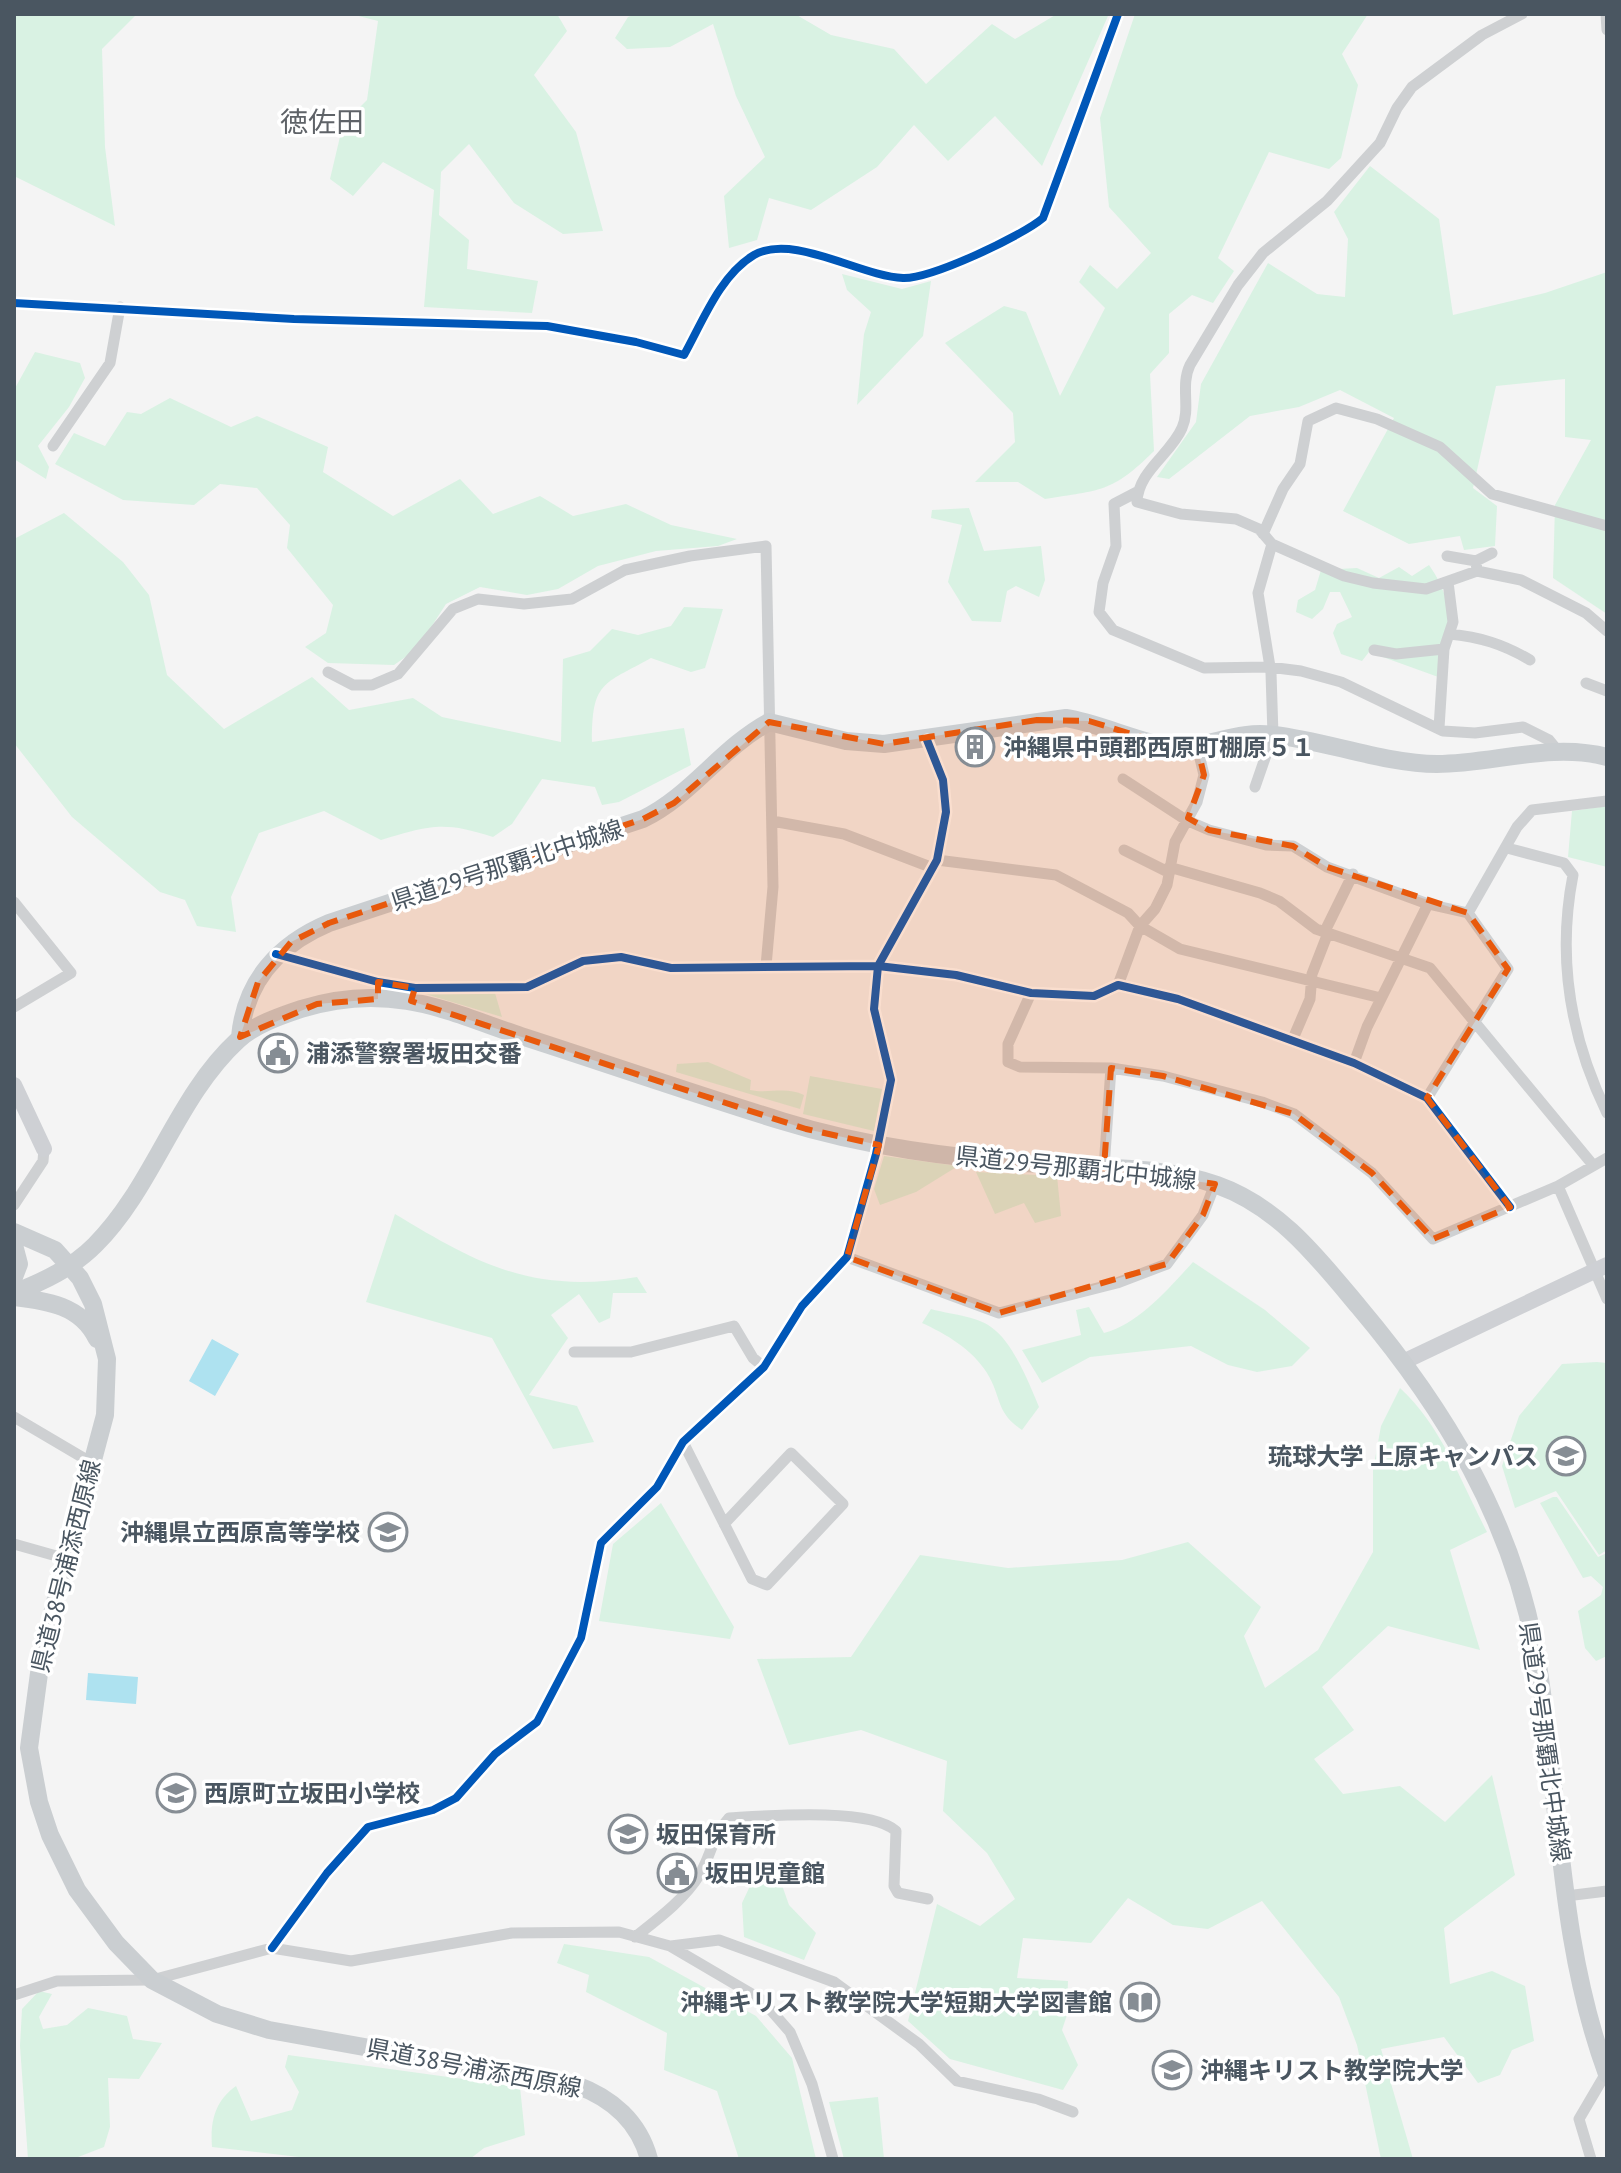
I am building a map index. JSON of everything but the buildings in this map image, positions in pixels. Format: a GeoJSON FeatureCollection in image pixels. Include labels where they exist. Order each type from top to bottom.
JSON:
{"type":"FeatureCollection","features":[{"type":"Feature","properties":{"kind":"main road"},"geometry":{"type":"LineString","coordinates":[[769,722],[857,742],[902,744],[1066,718],[1089,721],[1174,747],[1197,746],[1234,734],[1273,735],[1435,764],[1558,751],[1607,757]]}},
{"type":"Feature","properties":{"kind":"main road","name":"県道29号那覇北中城線"},"geometry":{"type":"LineString","coordinates":[[14,1295],[70,1266],[97,1244],[120,1217],[203,1084],[240,1037],[250,998],[276,954],[329,923],[643,819],[674,803],[736,743],[769,722]]}},
{"type":"Feature","properties":{"kind":"main road","name":"県道29号那覇北中城線"},"geometry":{"type":"LineString","coordinates":[[240,1037],[286,1014],[317,1004],[378,990],[413,994],[806,1129],[879,1145],[1016,1163],[1160,1172],[1215,1184],[1265,1210],[1300,1238],[1403,1362],[1476,1472],[1513,1561],[1536,1652],[1566,1896],[1583,2003],[1607,2074]]}},
{"type":"Feature","properties":{"kind":"main road","name":"県道38号浦添西原線"},"geometry":{"type":"LineString","coordinates":[[14,1232],[45,1244],[70,1266],[93,1304],[107,1359],[105,1415],[42,1651],[22,1748],[63,1867],[116,1943],[152,1980],[242,2023],[542,2078],[594,2091],[627,2117],[644,2142],[649,2159]]}},
{"type":"Feature","properties":{"kind":"main road"},"geometry":{"type":"LineString","coordinates":[[14,1245],[19,1264],[14,1277]]}},
{"type":"Feature","properties":{"kind":"main road"},"geometry":{"type":"LineString","coordinates":[[14,1295],[56,1303],[73,1312],[93,1332],[107,1359]]}},
{"type":"Feature","properties":{"kind":"street"},"geometry":{"type":"LineString","coordinates":[[14,303],[294,319],[547,326],[684,355],[720,291],[742,263],[757,253],[776,250],[805,252],[904,278],[976,254],[1030,229],[1043,218],[1118,14]]}},
{"type":"Feature","properties":{"kind":"street"},"geometry":{"type":"LineString","coordinates":[[1522,14],[1482,35],[1412,87],[1397,108],[1380,143],[1327,201],[1263,253],[1238,285],[1184,377],[1182,429],[1137,492],[1114,504],[1116,546],[1103,583],[1099,612],[1113,630],[1204,668],[1269,667],[1341,682],[1439,728],[1475,733],[1523,727],[1549,740],[1558,751]]}},
{"type":"Feature","properties":{"kind":"street"},"geometry":{"type":"LineString","coordinates":[[1606,14],[1607,30]]}},
{"type":"Feature","properties":{"kind":"street"},"geometry":{"type":"LineString","coordinates":[[53,446],[110,363],[120,307]]}},
{"type":"Feature","properties":{"kind":"street"},"geometry":{"type":"LineString","coordinates":[[1263,534],[1283,489],[1300,464],[1308,421],[1336,408],[1377,419],[1440,447],[1492,494],[1607,526]]}},
{"type":"Feature","properties":{"kind":"street"},"geometry":{"type":"LineString","coordinates":[[1137,492],[1137,502],[1150,508],[1236,519],[1263,534],[1272,544],[1344,576],[1373,583],[1426,589],[1448,582],[1477,566],[1492,553]]}},
{"type":"Feature","properties":{"kind":"street"},"geometry":{"type":"LineString","coordinates":[[1255,787],[1273,735],[1269,667],[1258,593],[1272,544]]}},
{"type":"Feature","properties":{"kind":"street"},"geometry":{"type":"LineString","coordinates":[[328,672],[353,685],[372,685],[398,674],[453,609],[478,599],[524,604],[572,599],[625,570],[690,556],[766,546],[773,887],[766,966]]}},
{"type":"Feature","properties":{"kind":"street"},"geometry":{"type":"LineString","coordinates":[[1447,556],[1545,591],[1586,613],[1607,631]]}},
{"type":"Feature","properties":{"kind":"street"},"geometry":{"type":"LineString","coordinates":[[1439,728],[1444,649],[1453,622],[1448,582]]}},
{"type":"Feature","properties":{"kind":"street"},"geometry":{"type":"LineString","coordinates":[[1449,634],[1480,637],[1507,646],[1530,660]]}},
{"type":"Feature","properties":{"kind":"street"},"geometry":{"type":"LineString","coordinates":[[1374,650],[1396,654],[1444,649]]}},
{"type":"Feature","properties":{"kind":"street"},"geometry":{"type":"LineString","coordinates":[[1586,683],[1607,691]]}},
{"type":"Feature","properties":{"kind":"street"},"geometry":{"type":"LineString","coordinates":[[272,1948],[327,1873],[368,1827],[433,1810],[456,1798],[495,1754],[537,1722],[581,1638],[601,1543],[657,1487],[683,1442],[764,1367],[802,1306],[847,1257],[879,1145],[891,1080],[874,1009],[878,966],[935,864],[946,812],[943,780],[927,740]]}},
{"type":"Feature","properties":{"kind":"street"},"geometry":{"type":"LineString","coordinates":[[1118,985],[1140,926],[1155,909],[1167,885],[1175,842],[1197,802],[1204,775],[1197,746]]}},
{"type":"Feature","properties":{"kind":"street"},"geometry":{"type":"LineString","coordinates":[[1123,779],[1186,820],[1266,845],[1293,846],[1327,867],[1428,904],[1468,913],[1508,969],[1427,1098]]}},
{"type":"Feature","properties":{"kind":"street"},"geometry":{"type":"LineString","coordinates":[[1468,913],[1517,827],[1532,810],[1607,801]]}},
{"type":"Feature","properties":{"kind":"street"},"geometry":{"type":"LineString","coordinates":[[772,821],[844,834],[935,864],[1056,875],[1128,913],[1140,926],[1180,949],[1381,998]]}},
{"type":"Feature","properties":{"kind":"street"},"geometry":{"type":"LineString","coordinates":[[1507,848],[1564,863],[1573,875],[1566,909],[1565,966],[1574,1025],[1607,1113]]}},
{"type":"Feature","properties":{"kind":"street"},"geometry":{"type":"LineString","coordinates":[[1124,850],[1169,870],[1260,893],[1326,932],[1430,968],[1475,1018],[1593,1165]]}},
{"type":"Feature","properties":{"kind":"street"},"geometry":{"type":"LineString","coordinates":[[1292,1041],[1310,999],[1311,980],[1326,932],[1353,874]]}},
{"type":"Feature","properties":{"kind":"street"},"geometry":{"type":"LineString","coordinates":[[14,902],[71,973],[14,1007]]}},
{"type":"Feature","properties":{"kind":"street"},"geometry":{"type":"LineString","coordinates":[[1354,1063],[1381,998],[1428,904]]}},
{"type":"Feature","properties":{"kind":"street"},"geometry":{"type":"LineString","coordinates":[[276,954],[378,990]]}},
{"type":"Feature","properties":{"kind":"street"},"geometry":{"type":"LineString","coordinates":[[413,994],[527,987],[583,961],[621,957],[671,968],[878,966],[956,975],[1031,993],[1094,996],[1118,985],[1178,999],[1354,1063],[1427,1098],[1510,1207]]}},
{"type":"Feature","properties":{"kind":"street"},"geometry":{"type":"LineString","coordinates":[[1031,993],[1008,1044],[1008,1062],[1020,1067],[1111,1068],[1163,1076],[1262,1102],[1294,1114],[1372,1173],[1433,1239],[1558,1186],[1607,1158]]}},
{"type":"Feature","properties":{"kind":"street"},"geometry":{"type":"LineString","coordinates":[[1104,1168],[1111,1068]]}},
{"type":"Feature","properties":{"kind":"street"},"geometry":{"type":"LineString","coordinates":[[14,1085],[44,1149],[43,1161],[14,1205]]}},
{"type":"Feature","properties":{"kind":"street"},"geometry":{"type":"LineString","coordinates":[[847,1257],[999,1313],[1146,1274],[1167,1264],[1203,1215],[1215,1184]]}},
{"type":"Feature","properties":{"kind":"street"},"geometry":{"type":"LineString","coordinates":[[1558,1186],[1601,1268],[1607,1299]]}},
{"type":"Feature","properties":{"kind":"street"},"geometry":{"type":"LineString","coordinates":[[1403,1362],[1601,1268]]}},
{"type":"Feature","properties":{"kind":"street"},"geometry":{"type":"LineString","coordinates":[[574,1352],[631,1352],[734,1326],[753,1358],[764,1367]]}},
{"type":"Feature","properties":{"kind":"street"},"geometry":{"type":"LineString","coordinates":[[14,1417],[92,1463]]}},
{"type":"Feature","properties":{"kind":"street"},"geometry":{"type":"LineString","coordinates":[[683,1442],[724,1524],[752,1579],[767,1585],[843,1504],[791,1453],[724,1524]]}},
{"type":"Feature","properties":{"kind":"street"},"geometry":{"type":"LineString","coordinates":[[14,1544],[67,1559]]}},
{"type":"Feature","properties":{"kind":"street"},"geometry":{"type":"LineString","coordinates":[[635,1937],[684,1894],[700,1874],[717,1830],[729,1818],[856,1818],[888,1824],[896,1831],[894,1886],[898,1893],[928,1899]]}},
{"type":"Feature","properties":{"kind":"street"},"geometry":{"type":"LineString","coordinates":[[1566,1896],[1607,1891]]}},
{"type":"Feature","properties":{"kind":"street"},"geometry":{"type":"LineString","coordinates":[[14,1995],[57,1981],[152,1980],[272,1948],[351,1961],[512,1933],[619,1932],[670,1946],[762,2000],[790,2032],[812,2084],[833,2159]]}},
{"type":"Feature","properties":{"kind":"street"},"geometry":{"type":"LineString","coordinates":[[670,1946],[719,1940],[822,1977],[919,2044],[957,2081],[1038,2099],[1073,2112]]}},
{"type":"Feature","properties":{"kind":"street"},"geometry":{"type":"LineString","coordinates":[[1591,2159],[1579,2119],[1607,2074]]}},
{"type":"Feature","properties":{"kind":"highlighted area"},"geometry":{"type":"Polygon","coordinates":[[[1037,720],[1089,721],[1174,747],[1197,746],[1204,775],[1188,818],[1209,830],[1293,846],[1327,867],[1468,913],[1508,969],[1427,1098],[1510,1207],[1433,1239],[1372,1173],[1294,1114],[1163,1076],[1111,1068],[1104,1168],[1215,1184],[1203,1215],[1167,1264],[999,1313],[847,1257],[879,1145],[806,1129],[411,1001],[415,988],[378,982],[378,999],[317,1004],[240,1037],[258,982],[291,942],[329,923],[643,819],[674,803],[769,722],[884,744],[1037,720]]]}},
{"type":"Feature","properties":{"kind":"green space"},"geometry":{"type":"Polygon","coordinates":[[[14,14],[137,14],[102,49],[105,147],[115,226],[14,176],[14,14]]]}},
{"type":"Feature","properties":{"kind":"green space"},"geometry":{"type":"Polygon","coordinates":[[[351,14],[557,14],[567,31],[534,75],[576,132],[603,231],[563,234],[514,203],[469,144],[441,172],[439,215],[469,240],[467,269],[538,281],[532,313],[424,307],[434,190],[383,162],[353,196],[330,179],[343,124],[367,100],[378,21],[351,14]]]}},
{"type":"Feature","properties":{"kind":"green space"},"geometry":{"type":"Polygon","coordinates":[[[636,14],[795,14],[831,35],[894,49],[926,84],[992,24],[1015,39],[1057,14],[1108,16],[1042,166],[995,116],[948,161],[914,125],[877,167],[811,210],[769,198],[757,240],[729,248],[724,196],[765,157],[736,96],[713,24],[670,47],[627,49],[615,38],[628,17],[636,14]]]}},
{"type":"Feature","properties":{"kind":"green space"},"geometry":{"type":"Polygon","coordinates":[[[1135,14],[1368,14],[1342,54],[1358,85],[1341,158],[1329,169],[1269,152],[1218,258],[1234,271],[1213,303],[1192,295],[1169,314],[1169,353],[1150,374],[1154,451],[1140,465],[1116,482],[1093,491],[1045,499],[1018,482],[975,482],[1015,442],[1013,413],[945,343],[1004,306],[1026,312],[1060,396],[1105,308],[1079,282],[1090,265],[1117,289],[1151,253],[1109,207],[1100,118],[1135,14]]]}},
{"type":"Feature","properties":{"kind":"green space"},"geometry":{"type":"Polygon","coordinates":[[[1370,166],[1439,219],[1453,315],[1545,293],[1607,272],[1607,614],[1553,578],[1555,505],[1591,440],[1565,437],[1565,379],[1496,386],[1473,488],[1497,506],[1495,546],[1464,550],[1460,536],[1409,544],[1343,511],[1394,418],[1340,390],[1299,407],[1250,416],[1169,479],[1157,477],[1196,422],[1201,384],[1268,263],[1317,294],[1345,297],[1348,239],[1334,212],[1370,166]]]}},
{"type":"Feature","properties":{"kind":"green space"},"geometry":{"type":"Polygon","coordinates":[[[842,274],[902,289],[931,281],[923,336],[857,405],[864,334],[871,312],[847,290],[842,274]]]}},
{"type":"Feature","properties":{"kind":"green space"},"geometry":{"type":"Polygon","coordinates":[[[35,352],[80,363],[85,378],[69,407],[38,446],[49,467],[46,479],[14,459],[14,390],[35,352]]]}},
{"type":"Feature","properties":{"kind":"green space"},"geometry":{"type":"Polygon","coordinates":[[[170,398],[231,427],[257,416],[328,447],[323,472],[393,516],[460,479],[493,514],[540,496],[573,516],[626,504],[671,525],[737,539],[718,546],[656,551],[598,566],[558,589],[527,595],[480,587],[446,604],[417,649],[394,665],[328,663],[305,647],[326,633],[333,605],[287,548],[290,525],[257,488],[220,484],[194,505],[123,500],[55,464],[74,433],[105,446],[127,412],[141,414],[170,398]]]}},
{"type":"Feature","properties":{"kind":"green space"},"geometry":{"type":"Polygon","coordinates":[[[969,508],[984,551],[1041,546],[1045,580],[1039,597],[1016,586],[1007,591],[1001,622],[972,621],[948,582],[962,525],[931,518],[932,510],[969,508]]]}},
{"type":"Feature","properties":{"kind":"green space"},"geometry":{"type":"Polygon","coordinates":[[[64,513],[123,562],[149,595],[167,675],[224,729],[312,677],[349,710],[413,698],[442,717],[561,742],[563,659],[590,651],[612,629],[638,635],[671,626],[684,607],[723,609],[705,668],[691,672],[651,658],[611,681],[603,688],[594,707],[592,742],[684,728],[691,765],[619,802],[602,805],[595,787],[542,779],[512,824],[493,837],[462,829],[437,827],[381,840],[324,811],[259,833],[231,897],[236,932],[197,926],[185,900],[160,892],[72,817],[14,743],[14,539],[64,513]]]}},
{"type":"Feature","properties":{"kind":"green space"},"geometry":{"type":"Polygon","coordinates":[[[1429,565],[1444,593],[1447,606],[1448,632],[1441,678],[1369,652],[1362,661],[1341,654],[1333,633],[1337,624],[1352,617],[1340,592],[1330,592],[1323,609],[1312,619],[1296,612],[1298,600],[1315,590],[1321,570],[1357,568],[1379,578],[1399,567],[1412,576],[1429,565]]]}},
{"type":"Feature","properties":{"kind":"green space"},"geometry":{"type":"Polygon","coordinates":[[[1607,806],[1607,867],[1568,857],[1572,811],[1607,806]]]}},
{"type":"Feature","properties":{"kind":"green space"},"geometry":{"type":"Polygon","coordinates":[[[422,993],[495,993],[502,1017],[422,993]]]}},
{"type":"Feature","properties":{"kind":"green space"},"geometry":{"type":"Polygon","coordinates":[[[708,1062],[751,1080],[750,1090],[791,1091],[804,1095],[800,1109],[676,1072],[677,1064],[708,1062]]]}},
{"type":"Feature","properties":{"kind":"green space"},"geometry":{"type":"Polygon","coordinates":[[[810,1076],[882,1089],[874,1131],[803,1114],[810,1076]]]}},
{"type":"Feature","properties":{"kind":"green space"},"geometry":{"type":"Polygon","coordinates":[[[884,1156],[958,1166],[916,1192],[880,1205],[874,1189],[884,1156]]]}},
{"type":"Feature","properties":{"kind":"green space"},"geometry":{"type":"Polygon","coordinates":[[[976,1172],[1057,1176],[1061,1216],[1035,1223],[1024,1203],[995,1214],[976,1172]]]}},
{"type":"Feature","properties":{"kind":"green space"},"geometry":{"type":"Polygon","coordinates":[[[395,1214],[455,1248],[510,1271],[568,1282],[637,1277],[647,1293],[613,1293],[610,1318],[599,1323],[579,1294],[551,1315],[568,1338],[529,1395],[577,1406],[594,1442],[553,1449],[492,1338],[366,1302],[395,1214]]]}},
{"type":"Feature","properties":{"kind":"green space"},"geometry":{"type":"Polygon","coordinates":[[[1193,1262],[1265,1310],[1310,1348],[1292,1366],[1257,1372],[1228,1365],[1191,1346],[1090,1357],[1042,1383],[1022,1350],[1081,1335],[1076,1310],[1089,1307],[1104,1333],[1129,1322],[1153,1304],[1193,1262]]]}},
{"type":"Feature","properties":{"kind":"green space"},"geometry":{"type":"Polygon","coordinates":[[[931,1309],[985,1323],[1006,1342],[1020,1364],[1039,1407],[1022,1430],[1007,1417],[992,1382],[974,1357],[949,1337],[922,1323],[931,1309]]]}},
{"type":"Feature","properties":{"kind":"green space","name":"琉球大学 上原キャンパス"},"geometry":{"type":"Polygon","coordinates":[[[1607,1363],[1607,1550],[1599,1555],[1556,1491],[1515,1508],[1502,1466],[1519,1416],[1562,1364],[1607,1363]]]}},
{"type":"Feature","properties":{"kind":"green space"},"geometry":{"type":"Polygon","coordinates":[[[1400,1388],[1439,1437],[1487,1532],[1450,1550],[1480,1650],[1388,1626],[1322,1687],[1354,1730],[1314,1759],[1343,1794],[1400,1786],[1445,1822],[1492,1775],[1515,1875],[1444,1928],[1450,1984],[1492,1971],[1525,1986],[1534,2041],[1512,2050],[1500,2075],[1478,2083],[1444,2037],[1381,2049],[1413,2159],[1381,2159],[1357,2045],[1339,1997],[1262,1901],[1208,1929],[1173,1925],[1128,1898],[1091,1943],[1023,1938],[1017,1978],[1068,1981],[1067,2015],[1062,2030],[1078,2065],[1063,2090],[950,2059],[908,2021],[937,1904],[980,1926],[1015,1899],[987,1853],[943,1811],[947,1761],[861,1730],[789,1745],[757,1659],[851,1657],[920,1555],[1008,1568],[1122,1560],[1188,1542],[1261,1607],[1244,1636],[1265,1688],[1318,1650],[1373,1552],[1373,1470],[1381,1426],[1400,1388]]]}},
{"type":"Feature","properties":{"kind":"green space"},"geometry":{"type":"Polygon","coordinates":[[[1557,1497],[1598,1557],[1607,1553],[1607,1656],[1596,1661],[1585,1648],[1578,1611],[1601,1595],[1603,1587],[1591,1576],[1583,1578],[1540,1503],[1557,1497]]]}},
{"type":"Feature","properties":{"kind":"green space"},"geometry":{"type":"Polygon","coordinates":[[[661,1503],[734,1627],[730,1639],[599,1621],[613,1544],[661,1503]]]}},
{"type":"Feature","properties":{"kind":"green space"},"geometry":{"type":"Polygon","coordinates":[[[759,1867],[777,1871],[789,1905],[816,1933],[804,1960],[744,1937],[742,1903],[759,1867]]]}},
{"type":"Feature","properties":{"kind":"green space"},"geometry":{"type":"Polygon","coordinates":[[[564,1944],[649,1957],[756,2016],[792,2058],[816,2159],[739,2159],[717,2091],[664,2070],[667,2033],[586,1992],[589,1975],[557,1963],[564,1944]]]}},
{"type":"Feature","properties":{"kind":"green space"},"geometry":{"type":"Polygon","coordinates":[[[39,1991],[52,1994],[39,2017],[43,2029],[67,2025],[88,2008],[127,2016],[133,2039],[162,2043],[139,2079],[108,2078],[110,2127],[104,2147],[73,2159],[28,2159],[20,2046],[22,2009],[39,1991]]]}},
{"type":"Feature","properties":{"kind":"green space"},"geometry":{"type":"Polygon","coordinates":[[[288,2055],[520,2087],[525,2135],[484,2148],[470,2159],[316,2159],[212,2147],[215,2112],[223,2098],[236,2086],[251,2121],[292,2110],[299,2092],[285,2067],[288,2055]]]}},
{"type":"Feature","properties":{"kind":"green space"},"geometry":{"type":"Polygon","coordinates":[[[878,2097],[884,2159],[844,2159],[829,2102],[878,2097]]]}},
{"type":"Feature","properties":{"kind":"water"},"geometry":{"type":"Polygon","coordinates":[[[212,1339],[239,1354],[215,1396],[189,1381],[212,1339]]]}},
{"type":"Feature","properties":{"kind":"water"},"geometry":{"type":"Polygon","coordinates":[[[88,1673],[138,1677],[136,1704],[86,1700],[88,1673]]]}},
{"type":"Feature","properties":{"kind":"cycle path"},"geometry":{"type":"LineString","coordinates":[[14,303],[294,319],[547,326],[636,342],[684,355],[722,287],[754,255],[788,249],[903,278],[934,272],[976,255],[1043,218],[1118,14]]}},
{"type":"Feature","properties":{"kind":"cycle path"},"geometry":{"type":"LineString","coordinates":[[272,1948],[327,1873],[368,1827],[433,1810],[456,1798],[495,1754],[537,1722],[581,1638],[601,1543],[657,1487],[683,1442],[764,1367],[802,1306],[847,1257],[876,1154],[891,1080],[874,1009],[878,966],[937,860],[946,812],[943,780],[927,740]]}},
{"type":"Feature","properties":{"kind":"cycle path"},"geometry":{"type":"LineString","coordinates":[[276,954],[378,982],[415,988],[527,987],[583,961],[621,957],[671,968],[878,966],[956,975],[1031,993],[1094,996],[1118,985],[1178,999],[1354,1063],[1427,1098],[1510,1207]]}},
{"type":"Feature","properties":{"kind":"place","name":"沖縄県中頭郡西原町棚原５１"},"geometry":{"type":"Point","coordinates":[975,747]}},
{"type":"Feature","properties":{"kind":"place","name":"浦添警察署坂田交番"},"geometry":{"type":"Point","coordinates":[278,1053]}},
{"type":"Feature","properties":{"kind":"place","name":"琉球大学 上原キャンパス"},"geometry":{"type":"Point","coordinates":[1566,1456]}},
{"type":"Feature","properties":{"kind":"place","name":"沖縄県立西原高等学校"},"geometry":{"type":"Point","coordinates":[388,1532]}},
{"type":"Feature","properties":{"kind":"place","name":"西原町立坂田小学校"},"geometry":{"type":"Point","coordinates":[176,1793]}},
{"type":"Feature","properties":{"kind":"place","name":"坂田保育所"},"geometry":{"type":"Point","coordinates":[628,1834]}},
{"type":"Feature","properties":{"kind":"place","name":"坂田児童館"},"geometry":{"type":"Point","coordinates":[677,1873]}},
{"type":"Feature","properties":{"kind":"place","name":"沖縄キリスト教学院大学短期大学図書館"},"geometry":{"type":"Point","coordinates":[1140,2002]}},
{"type":"Feature","properties":{"kind":"place","name":"沖縄キリスト教学院大学"},"geometry":{"type":"Point","coordinates":[1172,2070]}},
{"type":"Feature","properties":{"kind":"district","name":"徳佐田"},"geometry":{"type":"Point","coordinates":[322,121]}}]}
